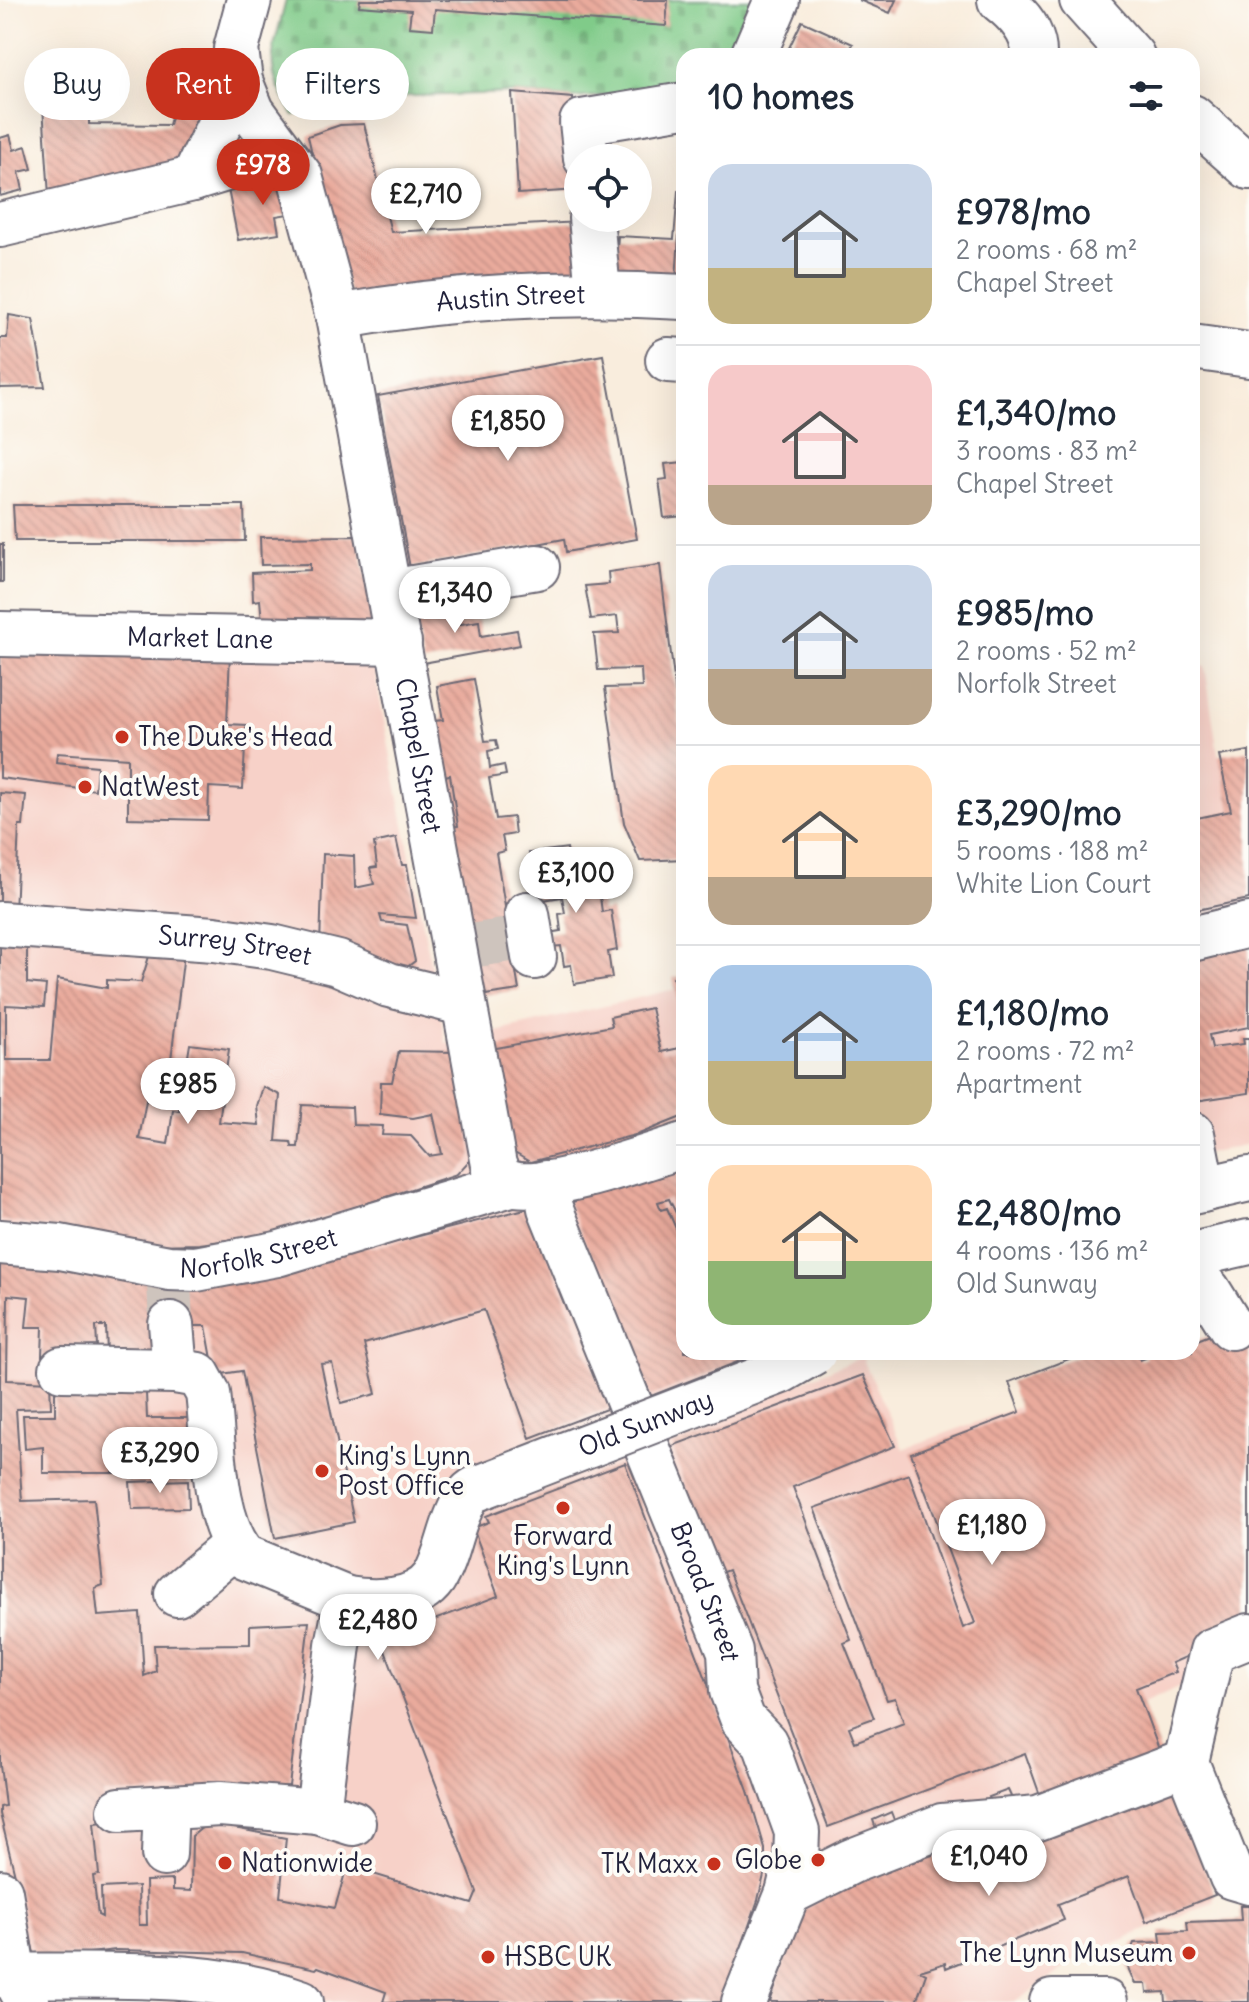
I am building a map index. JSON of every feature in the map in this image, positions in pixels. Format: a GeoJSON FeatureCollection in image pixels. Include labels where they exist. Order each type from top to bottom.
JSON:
{"type":"FeatureCollection","features":[{"type":"Feature","properties":{"kind":"street"},"geometry":{"type":"LineString","coordinates":[[236,48],[249,0]]}},
{"type":"Feature","properties":{"kind":"street"},"geometry":{"type":"LineString","coordinates":[[756,48],[777,0]]}},
{"type":"Feature","properties":{"kind":"street"},"geometry":{"type":"LineString","coordinates":[[1000,0],[1018,15],[1034,42],[1034,48]]}},
{"type":"Feature","properties":{"kind":"street"},"geometry":{"type":"LineString","coordinates":[[1082,0],[1125,48]]}},
{"type":"Feature","properties":{"kind":"street"},"geometry":{"type":"LineString","coordinates":[[584,140],[676,108]]}},
{"type":"Feature","properties":{"kind":"street"},"geometry":{"type":"LineString","coordinates":[[193,179],[222,120]]}},
{"type":"Feature","properties":{"kind":"street","name":"Chapel Street"},"geometry":{"type":"LineString","coordinates":[[260,120],[300,176],[338,317],[399,642],[504,940],[462,1003],[494,1165],[503,1180],[528,1184]]}},
{"type":"Feature","properties":{"kind":"street"},"geometry":{"type":"LineString","coordinates":[[1200,124],[1249,167]]}},
{"type":"Feature","properties":{"kind":"street"},"geometry":{"type":"LineString","coordinates":[[0,225],[193,179],[281,152]]}},
{"type":"Feature","properties":{"kind":"street"},"geometry":{"type":"LineString","coordinates":[[592,232],[598,291]]}},
{"type":"Feature","properties":{"kind":"street","name":"Austin Street"},"geometry":{"type":"LineString","coordinates":[[338,317],[399,306],[598,291],[676,296]]}},
{"type":"Feature","properties":{"kind":"street"},"geometry":{"type":"LineString","coordinates":[[1200,348],[1249,355]]}},
{"type":"Feature","properties":{"kind":"street"},"geometry":{"type":"LineString","coordinates":[[390,592],[537,567]]}},
{"type":"Feature","properties":{"kind":"street","name":"Market Lane"},"geometry":{"type":"LineString","coordinates":[[0,634],[399,642]]}},
{"type":"Feature","properties":{"kind":"street","name":"Surrey Street"},"geometry":{"type":"LineString","coordinates":[[0,924],[214,939],[272,947],[338,963],[389,985],[462,1003]]}},
{"type":"Feature","properties":{"kind":"street"},"geometry":{"type":"LineString","coordinates":[[1200,937],[1249,925]]}},
{"type":"Feature","properties":{"kind":"street","name":"Norfolk Street"},"geometry":{"type":"LineString","coordinates":[[0,1242],[60,1247],[170,1292],[196,1269],[277,1254],[528,1184],[676,1147]]}},
{"type":"Feature","properties":{"kind":"street"},"geometry":{"type":"LineString","coordinates":[[1200,1190],[1249,1179]]}},
{"type":"Feature","properties":{"kind":"street","name":"Broad Street"},"geometry":{"type":"LineString","coordinates":[[528,1184],[550,1208],[730,1651],[732,1691],[743,1720],[765,1743],[797,1832],[796,1859],[788,1893],[744,2002]]}},
{"type":"Feature","properties":{"kind":"street"},"geometry":{"type":"LineString","coordinates":[[1200,1253],[1249,1242]]}},
{"type":"Feature","properties":{"kind":"street"},"geometry":{"type":"LineString","coordinates":[[1200,1282],[1231,1327]]}},
{"type":"Feature","properties":{"kind":"street"},"geometry":{"type":"LineString","coordinates":[[170,1292],[175,1371]]}},
{"type":"Feature","properties":{"kind":"street","name":"Old Sunway"},"geometry":{"type":"LineString","coordinates":[[347,1599],[374,1603],[399,1598],[418,1591],[433,1579],[463,1503],[476,1489],[781,1371],[800,1360]]}},
{"type":"Feature","properties":{"kind":"street"},"geometry":{"type":"LineString","coordinates":[[62,1369],[175,1371],[198,1375],[208,1393],[224,1525],[234,1546],[245,1557],[347,1599],[338,1645],[336,1818],[220,1804],[120,1810]]}},
{"type":"Feature","properties":{"kind":"street"},"geometry":{"type":"LineString","coordinates":[[177,1594],[234,1546]]}},
{"type":"Feature","properties":{"kind":"street"},"geometry":{"type":"LineString","coordinates":[[1249,1636],[1212,1651],[1186,1762],[1232,1877],[1249,1882]]}},
{"type":"Feature","properties":{"kind":"street"},"geometry":{"type":"LineString","coordinates":[[788,1893],[852,1861],[942,1826],[1038,1818],[1186,1762]]}},
{"type":"Feature","properties":{"kind":"street"},"geometry":{"type":"LineString","coordinates":[[164,1854],[166,1807]]}},
{"type":"Feature","properties":{"kind":"street"},"geometry":{"type":"LineString","coordinates":[[797,1832],[852,1861]]}},
{"type":"Feature","properties":{"kind":"street"},"geometry":{"type":"LineString","coordinates":[[0,1892],[14,1984],[193,1977],[268,1990],[301,2002]]}},
{"type":"Feature","properties":{"kind":"street"},"geometry":{"type":"LineString","coordinates":[[1052,2002],[1105,2002]]}},
{"type":"Feature","properties":{"kind":"shaded area"},"geometry":{"type":"Polygon","coordinates":[[[0,637],[372,658],[446,1044],[676,989],[676,1360],[743,1360],[713,1376],[727,1411],[854,1360],[863,1360],[903,1449],[1021,1406],[1105,1360],[1140,1360],[1248,1629],[1206,1676],[1138,1705],[1214,1901],[1079,1958],[1015,2002],[0,2002],[0,637]]]}},
{"type":"Feature","properties":{"kind":"shaded area"},"geometry":{"type":"Polygon","coordinates":[[[1205,666],[1218,755],[1249,750],[1249,1144],[1200,1154],[1200,667],[1205,666]]]}},
{"type":"Feature","properties":{"kind":"green space"},"geometry":{"type":"Polygon","coordinates":[[[286,0],[754,0],[733,48],[676,48],[676,91],[573,98],[512,93],[409,96],[409,48],[276,48],[276,80],[273,59],[286,0]]]}},
{"type":"Feature","properties":{"kind":"building"},"geometry":{"type":"Polygon","coordinates":[[[360,0],[668,0],[666,26],[435,9],[433,29],[409,27],[411,10],[359,6],[360,0]]]}},
{"type":"Feature","properties":{"kind":"building"},"geometry":{"type":"Polygon","coordinates":[[[859,0],[896,0],[890,13],[859,0]]]}},
{"type":"Feature","properties":{"kind":"building"},"geometry":{"type":"Polygon","coordinates":[[[802,21],[853,44],[851,48],[789,48],[802,21]]]}},
{"type":"Feature","properties":{"kind":"building"},"geometry":{"type":"Polygon","coordinates":[[[512,93],[573,98],[576,144],[564,144],[564,191],[518,194],[512,93]]]}},
{"type":"Feature","properties":{"kind":"building"},"geometry":{"type":"Polygon","coordinates":[[[44,120],[169,125],[170,120],[213,120],[202,158],[49,196],[44,120]]]}},
{"type":"Feature","properties":{"kind":"building"},"geometry":{"type":"Polygon","coordinates":[[[364,124],[391,232],[564,223],[564,232],[580,232],[581,281],[352,299],[329,229],[308,136],[340,125],[364,124]]]}},
{"type":"Feature","properties":{"kind":"building"},"geometry":{"type":"Polygon","coordinates":[[[10,135],[14,150],[26,146],[32,169],[19,172],[23,190],[0,196],[0,138],[10,135]]]}},
{"type":"Feature","properties":{"kind":"building"},"geometry":{"type":"Polygon","coordinates":[[[294,177],[301,212],[276,216],[279,233],[238,240],[228,189],[294,177]]]}},
{"type":"Feature","properties":{"kind":"building"},"geometry":{"type":"Polygon","coordinates":[[[676,215],[676,280],[615,278],[618,236],[674,239],[676,215]]]}},
{"type":"Feature","properties":{"kind":"building"},"geometry":{"type":"Polygon","coordinates":[[[9,315],[33,319],[45,387],[0,388],[0,338],[7,338],[9,315]]]}},
{"type":"Feature","properties":{"kind":"building"},"geometry":{"type":"Polygon","coordinates":[[[603,355],[637,539],[566,552],[564,539],[410,568],[378,396],[603,355]]]}},
{"type":"Feature","properties":{"kind":"building"},"geometry":{"type":"Polygon","coordinates":[[[676,463],[676,517],[664,518],[659,480],[667,479],[665,464],[676,463]]]}},
{"type":"Feature","properties":{"kind":"building"},"geometry":{"type":"Polygon","coordinates":[[[13,505],[244,505],[245,541],[15,541],[13,505]]]}},
{"type":"Feature","properties":{"kind":"building"},"geometry":{"type":"Polygon","coordinates":[[[358,536],[376,628],[263,632],[260,600],[253,601],[252,573],[310,570],[310,564],[261,565],[260,537],[358,536]]]}},
{"type":"Feature","properties":{"kind":"building"},"geometry":{"type":"Polygon","coordinates":[[[0,544],[3,544],[3,582],[0,582],[0,544]]]}},
{"type":"Feature","properties":{"kind":"building"},"geometry":{"type":"Polygon","coordinates":[[[660,565],[676,695],[676,859],[640,861],[624,823],[605,688],[642,687],[641,669],[598,670],[594,634],[619,633],[617,616],[591,619],[585,586],[609,584],[608,572],[660,565]]]}},
{"type":"Feature","properties":{"kind":"building"},"geometry":{"type":"Polygon","coordinates":[[[451,602],[455,625],[479,621],[481,636],[517,630],[520,645],[423,663],[413,609],[451,602]]]}},
{"type":"Feature","properties":{"kind":"building","name":"The Duke's Head"},"geometry":{"type":"Polygon","coordinates":[[[0,642],[230,654],[227,724],[246,725],[243,789],[209,787],[208,820],[128,818],[128,758],[57,753],[56,762],[97,766],[95,790],[0,778],[0,642]]]}},
{"type":"Feature","properties":{"kind":"building"},"geometry":{"type":"Polygon","coordinates":[[[474,679],[485,741],[496,740],[498,749],[488,751],[490,768],[504,765],[506,775],[489,778],[496,819],[513,817],[515,834],[502,836],[505,851],[496,853],[519,990],[478,996],[450,827],[458,826],[450,775],[444,776],[434,721],[443,720],[437,686],[474,679]]]}},
{"type":"Feature","properties":{"kind":"building"},"geometry":{"type":"Polygon","coordinates":[[[1249,751],[1249,899],[1200,909],[1200,817],[1231,811],[1219,756],[1249,751]]]}},
{"type":"Feature","properties":{"kind":"building"},"geometry":{"type":"Polygon","coordinates":[[[0,793],[26,795],[23,826],[19,826],[15,912],[0,911],[0,793]]]}},
{"type":"Feature","properties":{"kind":"building"},"geometry":{"type":"Polygon","coordinates":[[[396,838],[402,865],[407,865],[416,918],[380,915],[382,922],[407,925],[415,961],[394,977],[320,946],[323,854],[354,856],[355,888],[374,884],[370,868],[377,867],[374,843],[396,838]]]}},
{"type":"Feature","properties":{"kind":"building"},"geometry":{"type":"Polygon","coordinates":[[[567,848],[570,870],[596,867],[602,912],[611,910],[617,950],[608,952],[612,978],[574,984],[571,965],[564,966],[561,946],[550,947],[548,933],[561,931],[559,914],[565,913],[562,897],[536,901],[529,853],[567,848]]]}},
{"type":"Feature","properties":{"kind":"building"},"geometry":{"type":"Polygon","coordinates":[[[0,935],[27,937],[27,983],[46,985],[44,1007],[6,1005],[6,1060],[50,1060],[57,979],[107,988],[107,980],[141,982],[152,947],[184,953],[168,1084],[149,1084],[139,1139],[168,1144],[173,1110],[179,1111],[190,1044],[229,1049],[219,1122],[259,1125],[257,1106],[263,1087],[280,1095],[276,1141],[291,1142],[292,1147],[298,1147],[302,1105],[352,1107],[353,1125],[383,1126],[382,1135],[411,1136],[429,1156],[442,1154],[433,1114],[413,1118],[380,1114],[381,1082],[392,1082],[399,1051],[457,1052],[472,1154],[469,1161],[457,1174],[356,1207],[268,1234],[200,1244],[152,1245],[0,1220],[0,935]]]}},
{"type":"Feature","properties":{"kind":"building"},"geometry":{"type":"Polygon","coordinates":[[[1249,944],[1249,1027],[1209,1035],[1212,1048],[1244,1044],[1243,1038],[1249,1038],[1249,1093],[1200,1100],[1200,955],[1249,944]]]}},
{"type":"Feature","properties":{"kind":"building"},"geometry":{"type":"Polygon","coordinates":[[[651,1008],[661,1052],[676,1049],[676,1119],[639,1134],[530,1162],[501,1145],[486,1050],[612,1026],[610,1017],[651,1008]]]}},
{"type":"Feature","properties":{"kind":"building"},"geometry":{"type":"Polygon","coordinates":[[[676,1170],[676,1213],[669,1199],[658,1202],[661,1210],[667,1208],[676,1229],[676,1360],[743,1360],[651,1396],[569,1204],[571,1191],[676,1170]]]}},
{"type":"Feature","properties":{"kind":"building"},"geometry":{"type":"Polygon","coordinates":[[[529,1208],[609,1408],[530,1438],[484,1310],[364,1344],[376,1394],[341,1403],[332,1363],[321,1364],[354,1522],[275,1538],[242,1371],[215,1375],[206,1326],[176,1326],[165,1363],[107,1354],[106,1326],[96,1326],[97,1346],[84,1347],[85,1361],[42,1356],[43,1327],[26,1327],[29,1297],[8,1295],[7,1380],[50,1382],[51,1408],[16,1409],[22,1501],[94,1499],[103,1585],[95,1588],[98,1616],[140,1613],[144,1676],[156,1671],[154,1645],[250,1644],[250,1625],[309,1622],[289,1786],[103,1794],[105,1822],[94,1823],[99,1875],[93,1876],[98,1915],[102,1917],[101,1888],[138,1886],[139,1925],[147,1925],[146,1881],[173,1880],[173,1890],[191,1891],[192,1836],[208,1823],[286,1838],[280,1897],[335,1908],[347,1866],[472,1904],[477,1892],[381,1640],[498,1596],[473,1528],[489,1522],[486,1516],[625,1463],[748,1791],[765,1849],[765,1871],[758,1900],[722,2002],[383,2002],[386,1992],[318,1967],[242,1953],[116,1950],[44,1958],[34,1953],[0,1814],[0,1807],[5,1806],[0,1765],[0,1257],[376,1247],[529,1208]]]}},
{"type":"Feature","properties":{"kind":"building"},"geometry":{"type":"Polygon","coordinates":[[[1249,1320],[1249,1629],[1172,1663],[1176,1672],[1136,1688],[1161,1755],[1041,1798],[1025,1753],[828,1827],[728,1570],[718,1574],[672,1446],[863,1375],[895,1446],[793,1487],[851,1640],[844,1643],[874,1718],[849,1727],[855,1742],[904,1723],[895,1698],[887,1700],[814,1508],[909,1474],[963,1628],[975,1623],[911,1453],[1020,1412],[1009,1382],[1066,1360],[1200,1360],[1200,1339],[1249,1320]]]}},
{"type":"Feature","properties":{"kind":"building"},"geometry":{"type":"Polygon","coordinates":[[[55,1380],[101,1386],[102,1392],[146,1393],[147,1418],[192,1418],[194,1445],[125,1450],[125,1473],[43,1473],[43,1447],[25,1449],[23,1415],[55,1415],[55,1380]]]}},
{"type":"Feature","properties":{"kind":"building"},"geometry":{"type":"Polygon","coordinates":[[[188,1480],[189,1508],[132,1509],[130,1482],[188,1480]]]}},
{"type":"Feature","properties":{"kind":"building"},"geometry":{"type":"Polygon","coordinates":[[[1172,1782],[1215,1895],[1146,1922],[1129,1876],[1058,1904],[1064,1920],[946,1968],[945,1963],[920,1971],[926,1974],[916,2002],[770,2002],[802,1911],[839,1889],[968,1842],[1172,1782]]]}},
{"type":"Feature","properties":{"kind":"building"},"geometry":{"type":"Polygon","coordinates":[[[1008,1790],[1014,1803],[995,1811],[989,1797],[1008,1790]]]}},
{"type":"Feature","properties":{"kind":"building"},"geometry":{"type":"Polygon","coordinates":[[[891,1812],[896,1825],[877,1832],[873,1820],[891,1812]]]}},
{"type":"Feature","properties":{"kind":"building","name":"The Lynn Museum"},"geometry":{"type":"Polygon","coordinates":[[[1240,1906],[1249,1906],[1249,2002],[1166,2002],[1165,1992],[1147,1993],[1146,1984],[1135,1984],[1126,1963],[1134,1943],[1161,1942],[1160,1932],[1188,1931],[1187,1922],[1241,1920],[1240,1906]]]}},
{"type":"Feature","properties":{"kind":"tunnel"},"geometry":{"type":"LineString","coordinates":[[470,946],[510,940]]}},
{"type":"Feature","properties":{"kind":"tunnel"},"geometry":{"type":"LineString","coordinates":[[169,1283],[171,1324]]}},
{"type":"Feature","properties":{"kind":"place","name":"The Duke's Head"},"geometry":{"type":"Point","coordinates":[122,737]}},
{"type":"Feature","properties":{"kind":"place","name":"NatWest"},"geometry":{"type":"Point","coordinates":[85,787]}},
{"type":"Feature","properties":{"kind":"place","name":"King's Lynn Post Office"},"geometry":{"type":"Point","coordinates":[322,1471]}},
{"type":"Feature","properties":{"kind":"place","name":"Forward King's Lynn"},"geometry":{"type":"Point","coordinates":[563,1508]}},
{"type":"Feature","properties":{"kind":"place","name":"Globe"},"geometry":{"type":"Point","coordinates":[818,1860]}},
{"type":"Feature","properties":{"kind":"place","name":"Nationwide"},"geometry":{"type":"Point","coordinates":[225,1863]}},
{"type":"Feature","properties":{"kind":"place","name":"TK Maxx"},"geometry":{"type":"Point","coordinates":[714,1864]}},
{"type":"Feature","properties":{"kind":"place","name":"The Lynn Museum"},"geometry":{"type":"Point","coordinates":[1189,1953]}},
{"type":"Feature","properties":{"kind":"place","name":"HSBC UK"},"geometry":{"type":"Point","coordinates":[488,1957]}}]}
